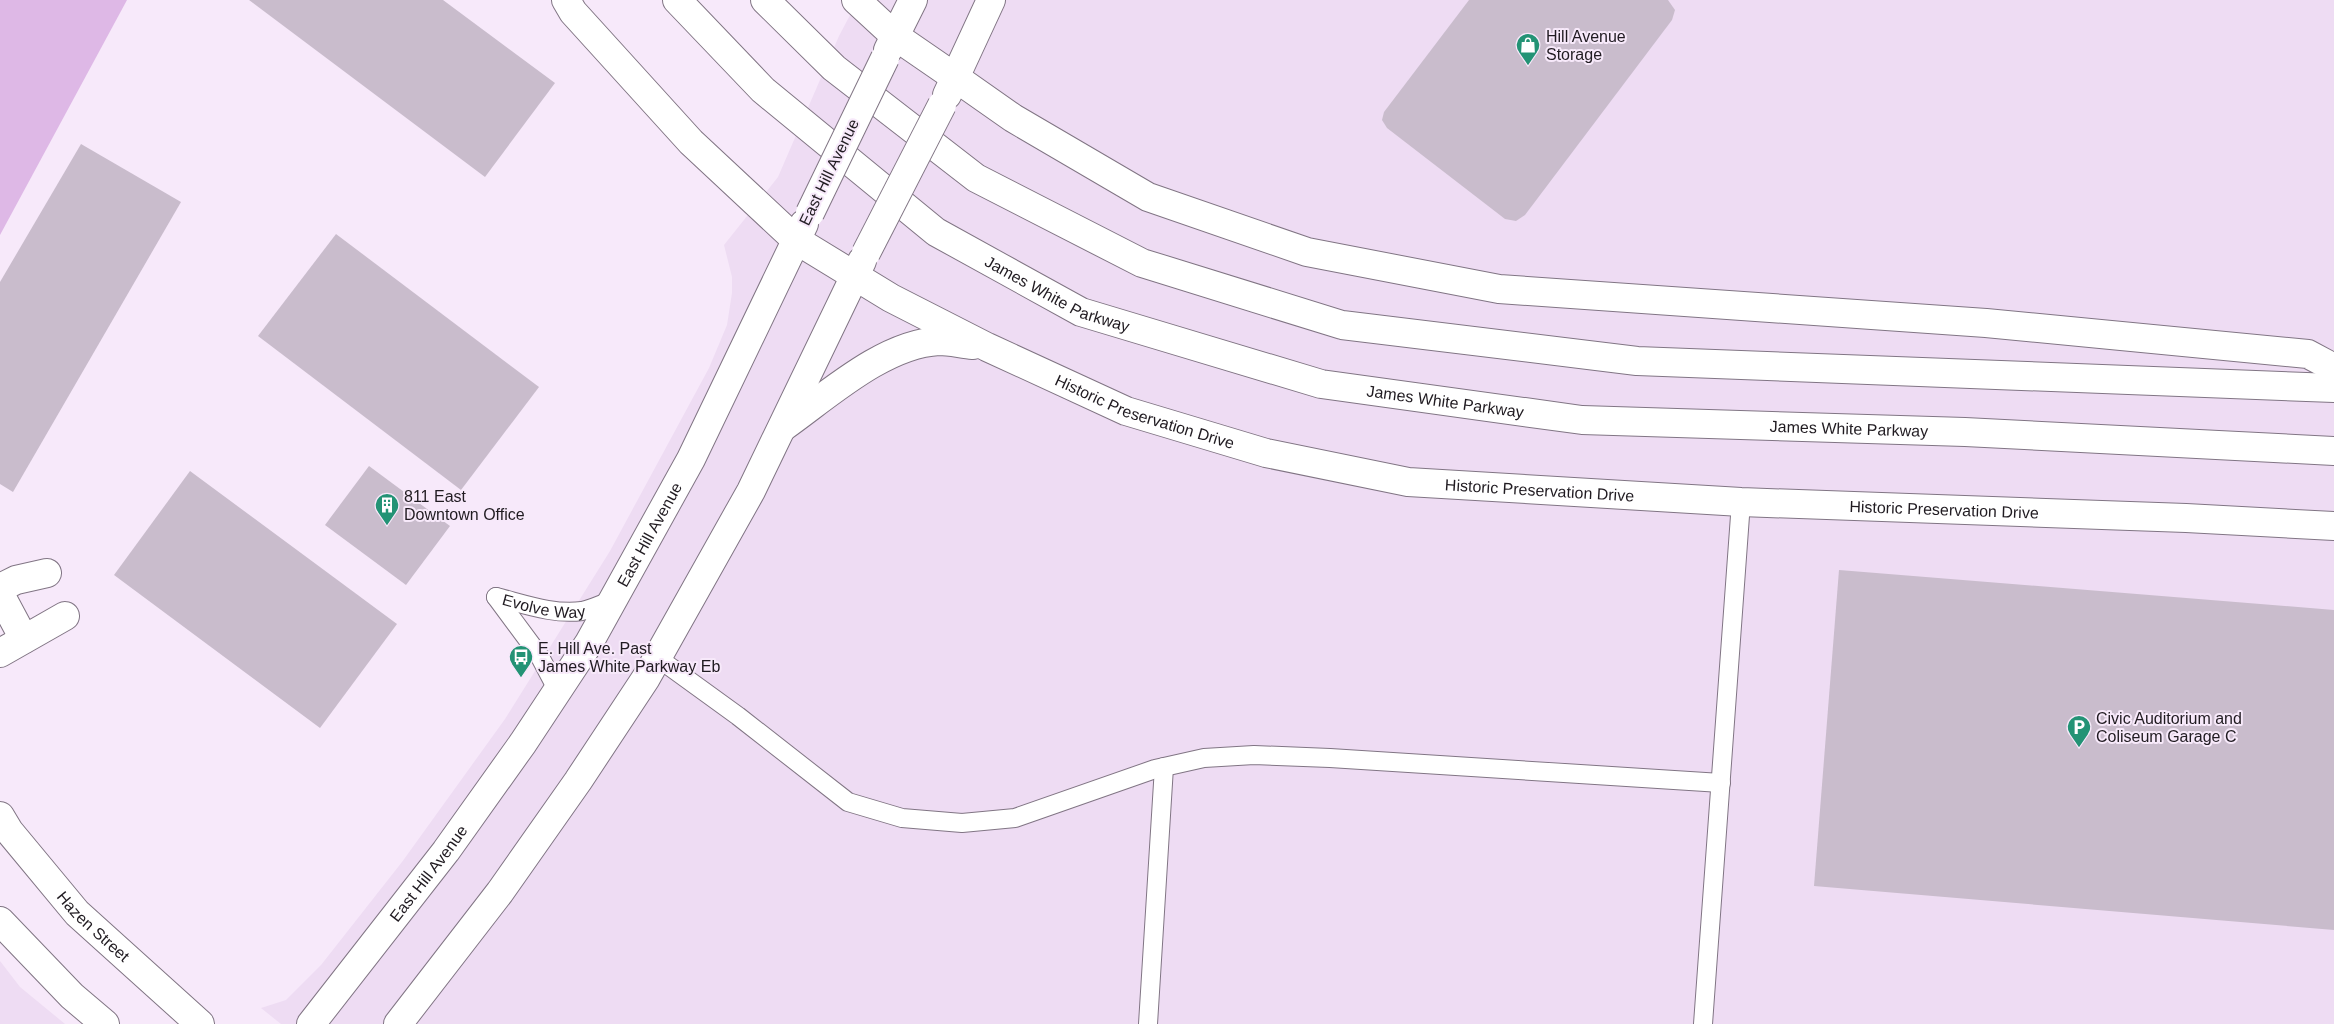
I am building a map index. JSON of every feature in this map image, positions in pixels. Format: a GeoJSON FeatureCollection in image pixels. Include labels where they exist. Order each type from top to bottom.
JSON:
{"type":"FeatureCollection","features":[{"type":"Feature","properties":{"kind":"main road","name":"Historic Preservation Drive"},"geometry":{"type":"LineString","coordinates":[[566,0],[573,12],[691,142],[796,240],[860,265],[891,298],[987,347],[1126,411],[1275,455],[1408,482],[1741,502],[2186,518],[2334,526]]}},
{"type":"Feature","properties":{"kind":"main road","name":"James White Parkway"},"geometry":{"type":"LineString","coordinates":[[677,0],[763,90],[936,232],[1081,312],[1321,384],[1582,420],[1965,432],[2334,452]]}},
{"type":"Feature","properties":{"kind":"main road"},"geometry":{"type":"LineString","coordinates":[[765,0],[834,68],[976,178],[1142,263],[1342,325],[1637,361],[2334,388]]}},
{"type":"Feature","properties":{"kind":"main road"},"geometry":{"type":"LineString","coordinates":[[856,0],[890,47],[956,78],[1013,118],[1148,197],[1308,252],[1500,289],[1986,323],[2308,354],[2334,368]]}},
{"type":"Feature","properties":{"kind":"main road","name":"East Hill Avenue"},"geometry":{"type":"LineString","coordinates":[[311,1024],[446,851],[558,690],[588,643],[691,460],[913,0]]}},
{"type":"Feature","properties":{"kind":"main road"},"geometry":{"type":"LineString","coordinates":[[398,1024],[500,892],[578,781],[658,658],[751,491],[860,265],[956,78],[991,0]]}},
{"type":"Feature","properties":{"kind":"main road"},"geometry":{"type":"LineString","coordinates":[[779,430],[889,354],[914,345],[939,341],[987,347]]}},
{"type":"Feature","properties":{"kind":"main road"},"geometry":{"type":"LineString","coordinates":[[0,588],[16,580],[47,573]]}},
{"type":"Feature","properties":{"kind":"main road"},"geometry":{"type":"LineString","coordinates":[[0,594],[24,639]]}},
{"type":"Feature","properties":{"kind":"main road"},"geometry":{"type":"LineString","coordinates":[[0,653],[65,616]]}},
{"type":"Feature","properties":{"kind":"main road","name":"Hazen Street"},"geometry":{"type":"LineString","coordinates":[[0,816],[9,831],[77,913],[200,1024]]}},
{"type":"Feature","properties":{"kind":"main road"},"geometry":{"type":"LineString","coordinates":[[0,921],[72,996],[106,1024]]}},
{"type":"Feature","properties":{"kind":"lane"},"geometry":{"type":"LineString","coordinates":[[1703,1024],[1741,502]]}},
{"type":"Feature","properties":{"kind":"lane","name":"Evolve Way"},"geometry":{"type":"LineString","coordinates":[[558,690],[539,655],[496,597],[549,610],[572,611],[583,611],[612,600]]}},
{"type":"Feature","properties":{"kind":"lane"},"geometry":{"type":"LineString","coordinates":[[658,658],[738,716],[848,802],[902,818],[962,823],[1015,818],[1164,767],[1204,758],[1254,755],[1330,758],[1721,784]]}},
{"type":"Feature","properties":{"kind":"lane"},"geometry":{"type":"LineString","coordinates":[[1148,1024],[1164,767]]}},
{"type":"Feature","properties":{"kind":"shaded area"},"geometry":{"type":"Polygon","coordinates":[[[0,0],[127,0],[0,235],[0,0]]]}},
{"type":"Feature","properties":{"kind":"shaded area"},"geometry":{"type":"Polygon","coordinates":[[[858,0],[2334,0],[2334,1024],[281,1024],[261,1008],[286,1000],[321,965],[402,862],[505,719],[610,551],[709,368],[727,325],[732,293],[732,277],[724,245],[778,177],[839,36],[858,0]]]}},
{"type":"Feature","properties":{"kind":"shaded area"},"geometry":{"type":"Polygon","coordinates":[[[0,961],[20,987],[65,1024],[0,1024],[0,961]]]}},
{"type":"Feature","properties":{"kind":"building"},"geometry":{"type":"Polygon","coordinates":[[[249,0],[443,0],[555,83],[485,177],[249,0]]]}},
{"type":"Feature","properties":{"kind":"building","name":"Hill Avenue Storage"},"geometry":{"type":"Polygon","coordinates":[[[1469,0],[1668,0],[1675,10],[1672,20],[1525,215],[1516,221],[1505,219],[1387,128],[1382,120],[1384,112],[1469,0]]]}},
{"type":"Feature","properties":{"kind":"building"},"geometry":{"type":"Polygon","coordinates":[[[81,144],[181,202],[13,492],[0,484],[0,282],[81,144]]]}},
{"type":"Feature","properties":{"kind":"building"},"geometry":{"type":"Polygon","coordinates":[[[336,234],[539,387],[461,490],[258,336],[336,234]]]}},
{"type":"Feature","properties":{"kind":"building","name":"811 East Downtown Office"},"geometry":{"type":"Polygon","coordinates":[[[369,466],[450,526],[406,585],[325,525],[369,466]]]}},
{"type":"Feature","properties":{"kind":"building"},"geometry":{"type":"Polygon","coordinates":[[[190,471],[397,624],[320,728],[114,575],[190,471]]]}},
{"type":"Feature","properties":{"kind":"building","name":"Civic Auditorium and Coliseum Garage C"},"geometry":{"type":"Polygon","coordinates":[[[1839,570],[2334,610],[2334,930],[1814,886],[1839,570]]]}},
{"type":"Feature","properties":{"kind":"place","name":"Hill Avenue Storage"},"geometry":{"type":"Point","coordinates":[1528,66]}},
{"type":"Feature","properties":{"kind":"place","name":"811 East Downtown Office"},"geometry":{"type":"Point","coordinates":[387,526]}},
{"type":"Feature","properties":{"kind":"place","name":"E. Hill Ave. Past James White Parkway Eb"},"geometry":{"type":"Point","coordinates":[521,678]}},
{"type":"Feature","properties":{"kind":"place","name":"Civic Auditorium and Coliseum Garage C"},"geometry":{"type":"Point","coordinates":[2079,748]}}]}
